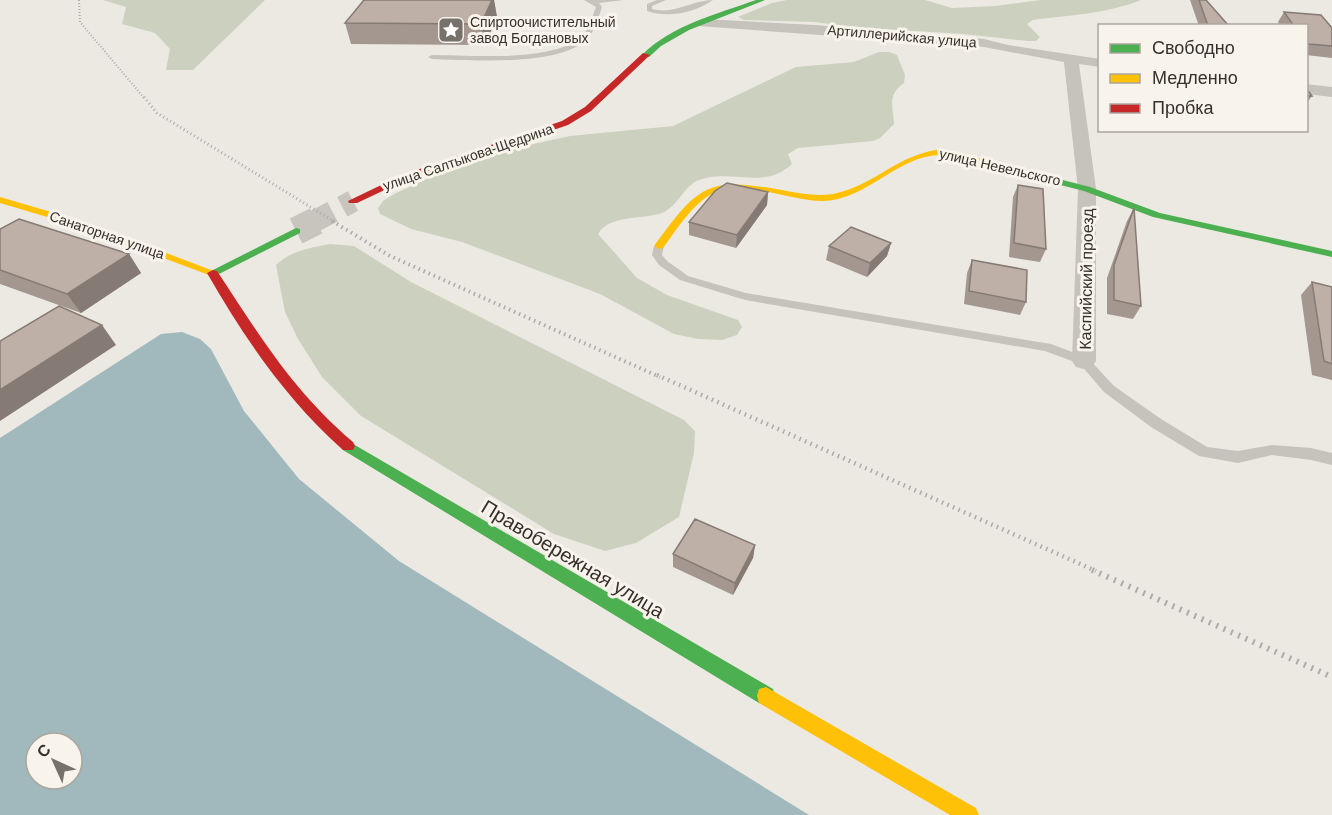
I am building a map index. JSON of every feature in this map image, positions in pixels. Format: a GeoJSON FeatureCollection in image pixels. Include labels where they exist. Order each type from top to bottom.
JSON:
{"type":"FeatureCollection","features":[{"type":"Feature","properties":{"kind":"street","name":"улица Салтыкова-Щедрина"},"geometry":{"type":"LineString","coordinates":[[353,201],[405,177],[565,123],[588,109],[661,41],[679,31],[762,0]]}},
{"type":"Feature","properties":{"kind":"street","name":"Артиллерийская улица"},"geometry":{"type":"LineString","coordinates":[[703,23],[815,28],[984,42],[1008,49],[1098,63]]}},
{"type":"Feature","properties":{"kind":"street","name":"Каспийский проезд"},"geometry":{"type":"LineString","coordinates":[[1071,60],[1087,189],[1084,361]]}},
{"type":"Feature","properties":{"kind":"street"},"geometry":{"type":"LineString","coordinates":[[1308,89],[1332,92]]}},
{"type":"Feature","properties":{"kind":"street","name":"улица Невельского"},"geometry":{"type":"LineString","coordinates":[[659,246],[698,200],[718,187],[734,186],[811,198],[835,197],[858,192],[931,152],[943,152],[1087,189],[1157,215],[1332,254]]}},
{"type":"Feature","properties":{"kind":"street","name":"Санаторная улица"},"geometry":{"type":"LineString","coordinates":[[0,200],[78,223],[213,273]]}},
{"type":"Feature","properties":{"kind":"street"},"geometry":{"type":"LineString","coordinates":[[213,273],[296,231]]}},
{"type":"Feature","properties":{"kind":"street","name":"Правобережная улица"},"geometry":{"type":"LineString","coordinates":[[213,273],[251,338],[302,404],[347,445],[601,599],[969,815]]}},
{"type":"Feature","properties":{"kind":"lane"},"geometry":{"type":"LineString","coordinates":[[590,1],[621,0]]}},
{"type":"Feature","properties":{"kind":"lane"},"geometry":{"type":"LineString","coordinates":[[663,0],[649,5],[649,10],[659,14],[675,13],[710,0]]}},
{"type":"Feature","properties":{"kind":"lane"},"geometry":{"type":"LineString","coordinates":[[432,57],[521,58],[563,49],[582,40],[592,25],[599,7],[590,1]]}},
{"type":"Feature","properties":{"kind":"lane"},"geometry":{"type":"LineString","coordinates":[[659,246],[657,255],[663,263],[684,278],[745,296],[1047,346],[1084,361]]}},
{"type":"Feature","properties":{"kind":"lane","name":"Каспийский проезд"},"geometry":{"type":"LineString","coordinates":[[1084,361],[1109,389],[1156,423],[1204,452],[1238,457],[1272,450],[1311,454],[1332,459]]}},
{"type":"Feature","properties":{"kind":"green space"},"geometry":{"type":"Polygon","coordinates":[[[103,0],[265,0],[193,70],[166,70],[170,49],[155,33],[122,24],[126,7],[103,0]]]}},
{"type":"Feature","properties":{"kind":"green space"},"geometry":{"type":"Polygon","coordinates":[[[787,0],[925,0],[952,8],[995,6],[1041,0],[1141,0],[1101,11],[1033,20],[1027,24],[1040,37],[1036,41],[814,22],[744,20],[738,17],[772,3],[787,0]]]}},
{"type":"Feature","properties":{"kind":"green space"},"geometry":{"type":"Polygon","coordinates":[[[879,52],[897,55],[905,75],[904,83],[893,96],[894,124],[880,138],[873,141],[798,148],[788,154],[792,164],[770,176],[758,178],[723,176],[699,180],[689,187],[668,210],[654,215],[618,220],[610,223],[598,234],[637,278],[667,295],[738,320],[742,327],[737,335],[722,340],[698,339],[674,334],[600,294],[462,242],[411,229],[380,214],[378,208],[383,201],[396,193],[445,171],[520,147],[570,136],[673,126],[796,67],[854,62],[879,52]]]}},
{"type":"Feature","properties":{"kind":"green space"},"geometry":{"type":"Polygon","coordinates":[[[330,244],[354,246],[411,282],[684,420],[695,431],[694,453],[679,517],[636,543],[605,551],[554,534],[361,416],[322,377],[298,339],[285,312],[276,265],[294,253],[330,244]]]}},
{"type":"Feature","properties":{"kind":"water"},"geometry":{"type":"Polygon","coordinates":[[[182,332],[200,339],[211,349],[244,411],[299,479],[399,561],[809,815],[0,815],[0,438],[161,334],[182,332]]]}},
{"type":"Feature","properties":{"kind":"building"},"geometry":{"type":"Polygon","coordinates":[[[364,0],[492,0],[481,24],[345,23],[364,0]]]}},
{"type":"Feature","properties":{"kind":"building"},"geometry":{"type":"Polygon","coordinates":[[[1199,0],[1206,0],[1227,24],[1207,24],[1199,0]]]}},
{"type":"Feature","properties":{"kind":"building"},"geometry":{"type":"Polygon","coordinates":[[[1284,12],[1321,15],[1332,28],[1332,46],[1308,44],[1308,24],[1293,24],[1284,12]]]}},
{"type":"Feature","properties":{"kind":"building"},"geometry":{"type":"Polygon","coordinates":[[[727,183],[768,192],[737,235],[689,222],[715,191],[727,183]]]}},
{"type":"Feature","properties":{"kind":"building"},"geometry":{"type":"Polygon","coordinates":[[[1018,185],[1043,189],[1046,249],[1014,243],[1018,185]]]}},
{"type":"Feature","properties":{"kind":"building"},"geometry":{"type":"Polygon","coordinates":[[[1134,208],[1141,306],[1114,300],[1114,265],[1134,208]]]}},
{"type":"Feature","properties":{"kind":"building"},"geometry":{"type":"Polygon","coordinates":[[[19,219],[129,254],[67,294],[0,270],[0,229],[19,219]]]}},
{"type":"Feature","properties":{"kind":"building"},"geometry":{"type":"Polygon","coordinates":[[[851,227],[891,243],[870,263],[829,246],[851,227]]]}},
{"type":"Feature","properties":{"kind":"building"},"geometry":{"type":"Polygon","coordinates":[[[972,260],[1027,270],[1026,302],[969,291],[972,260]]]}},
{"type":"Feature","properties":{"kind":"building"},"geometry":{"type":"Polygon","coordinates":[[[1312,282],[1332,287],[1332,364],[1324,361],[1312,282]]]}},
{"type":"Feature","properties":{"kind":"building"},"geometry":{"type":"Polygon","coordinates":[[[59,306],[102,325],[0,390],[0,341],[59,306]]]}},
{"type":"Feature","properties":{"kind":"building"},"geometry":{"type":"Polygon","coordinates":[[[695,519],[755,545],[735,583],[673,554],[695,519]]]}},
{"type":"Feature","properties":{"kind":"tunnel"},"geometry":{"type":"LineString","coordinates":[[313,222],[353,201]]}},
{"type":"Feature","properties":{"kind":"tunnel"},"geometry":{"type":"LineString","coordinates":[[296,231],[316,221]]}},
{"type":"Feature","properties":{"kind":"railway"},"geometry":{"type":"LineString","coordinates":[[79,0],[80,22],[145,99]]}},
{"type":"Feature","properties":{"kind":"railway"},"geometry":{"type":"LineString","coordinates":[[144,97],[157,113],[335,222]]}},
{"type":"Feature","properties":{"kind":"railway"},"geometry":{"type":"LineString","coordinates":[[332,221],[390,256],[660,377]]}},
{"type":"Feature","properties":{"kind":"railway"},"geometry":{"type":"LineString","coordinates":[[657,375],[1096,571]]}},
{"type":"Feature","properties":{"kind":"railway"},"geometry":{"type":"LineString","coordinates":[[1092,570],[1332,677]]}},
{"type":"Feature","properties":{"kind":"traffic: fast"},"geometry":{"type":"LineString","coordinates":[[646,55],[686,28],[762,0]]}},
{"type":"Feature","properties":{"kind":"traffic: fast"},"geometry":{"type":"LineString","coordinates":[[1000,167],[1087,189],[1157,215],[1332,254]]}},
{"type":"Feature","properties":{"kind":"traffic: fast"},"geometry":{"type":"LineString","coordinates":[[213,273],[296,231]]}},
{"type":"Feature","properties":{"kind":"traffic: fast"},"geometry":{"type":"LineString","coordinates":[[348,446],[766,696]]}},
{"type":"Feature","properties":{"kind":"traffic: slow"},"geometry":{"type":"LineString","coordinates":[[659,246],[691,206],[716,188],[752,187],[798,196],[825,198],[856,190],[913,158],[942,152],[1000,167]]}},
{"type":"Feature","properties":{"kind":"traffic: slow"},"geometry":{"type":"LineString","coordinates":[[0,200],[78,223],[213,273]]}},
{"type":"Feature","properties":{"kind":"traffic: slow"},"geometry":{"type":"LineString","coordinates":[[766,696],[969,815]]}},
{"type":"Feature","properties":{"kind":"traffic: jam"},"geometry":{"type":"LineString","coordinates":[[353,201],[405,177],[565,123],[588,109],[646,55]]}},
{"type":"Feature","properties":{"kind":"traffic: jam"},"geometry":{"type":"LineString","coordinates":[[213,273],[273,366],[308,408],[348,446]]}},
{"type":"Feature","properties":{"kind":"place","name":"Спиртоочистительный завод Богдановых"},"geometry":{"type":"Point","coordinates":[451,30]}}]}
